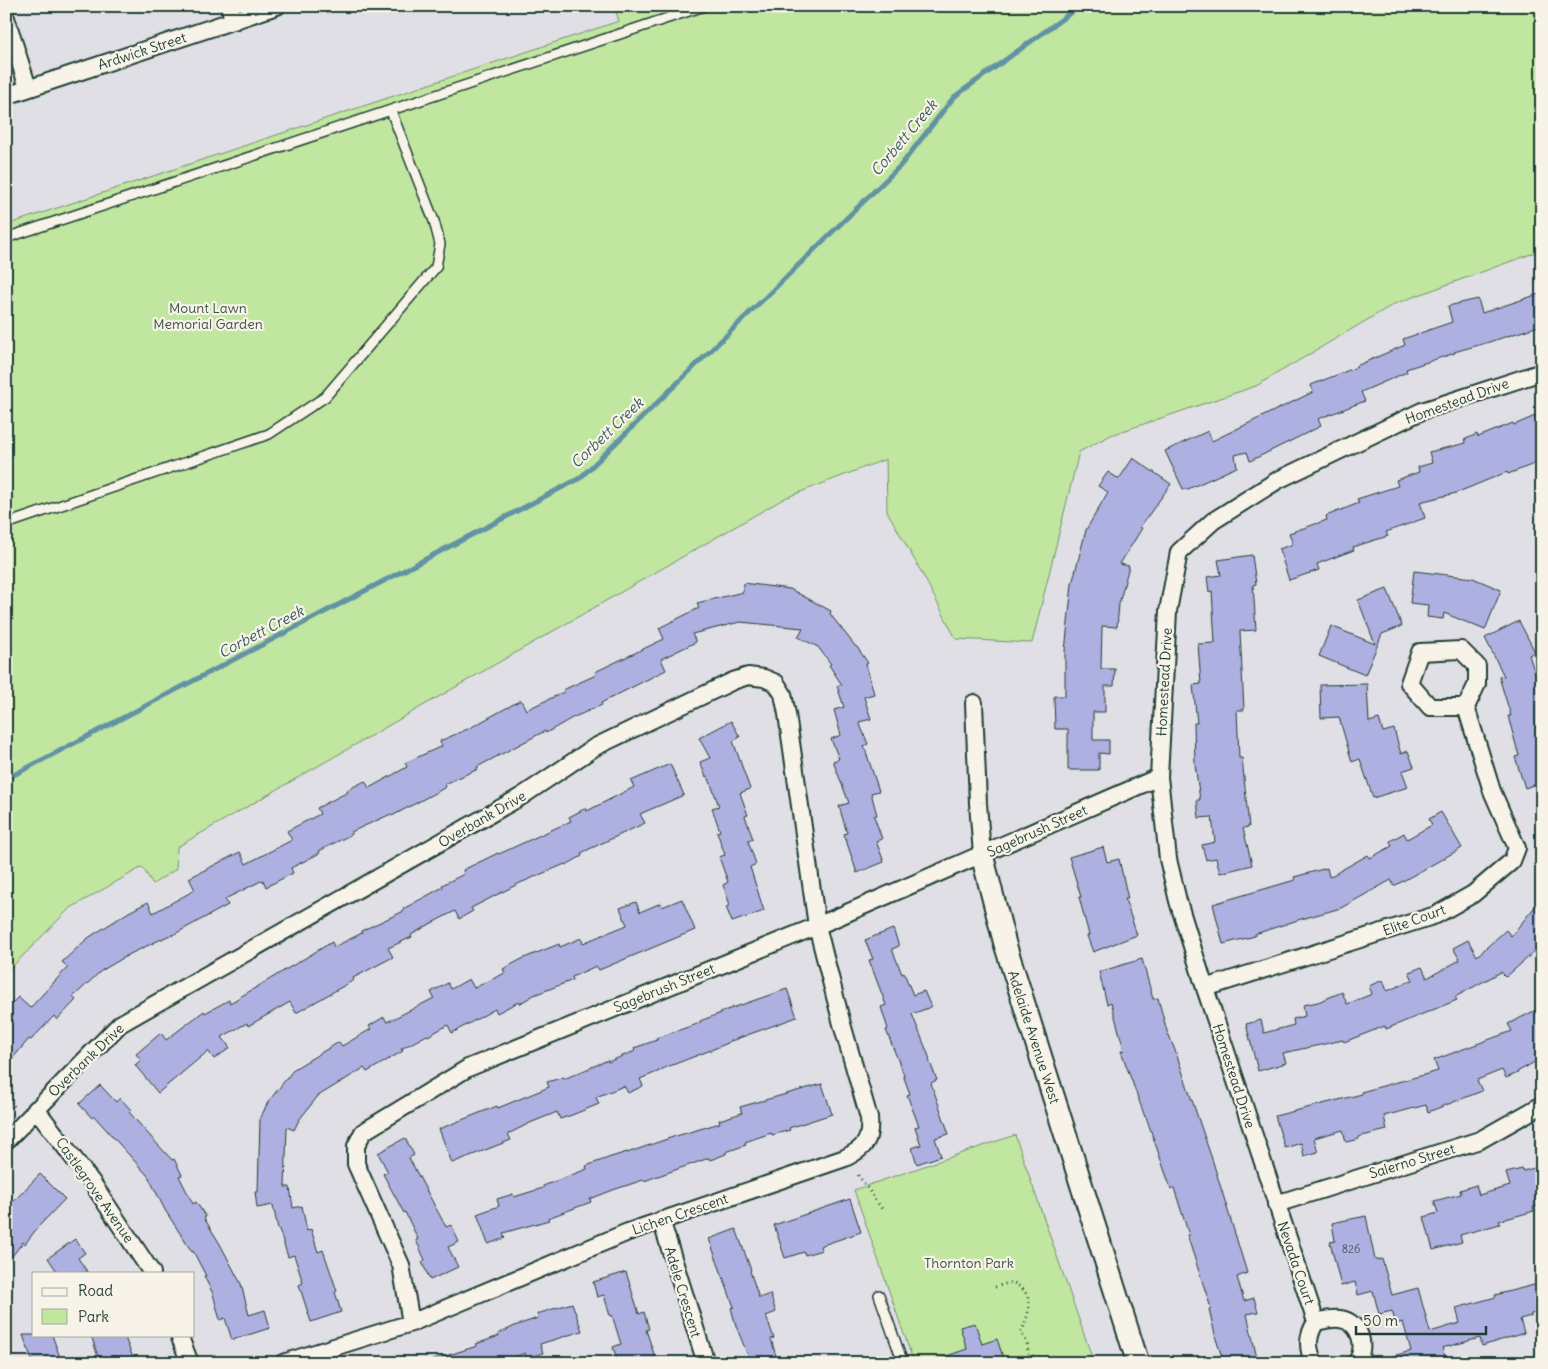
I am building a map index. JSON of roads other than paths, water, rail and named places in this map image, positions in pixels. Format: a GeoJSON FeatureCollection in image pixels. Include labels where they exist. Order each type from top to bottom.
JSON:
{"type":"FeatureCollection","features":[{"type":"Feature","properties":{"kind":"street","name":"Ardwick Street"},"geometry":{"type":"LineString","coordinates":[[6,96],[231,14],[277,6]]}},
{"type":"Feature","properties":{"kind":"street"},"geometry":{"type":"LineString","coordinates":[[6,18],[28,88]]}},
{"type":"Feature","properties":{"kind":"street","name":"Homestead Drive"},"geometry":{"type":"LineString","coordinates":[[1276,1204],[1205,988],[1178,901],[1168,859],[1159,777],[1168,611],[1179,552],[1213,521],[1278,480],[1422,411],[1542,372]]}},
{"type":"Feature","properties":{"kind":"street"},"geometry":{"type":"LineString","coordinates":[[1461,650],[1477,666],[1477,684],[1466,707],[1430,707],[1410,683],[1420,652],[1461,650]]}},
{"type":"Feature","properties":{"kind":"street","name":"Overbank Drive"},"geometry":{"type":"LineString","coordinates":[[6,1141],[120,1024],[522,796],[595,747],[733,681],[748,676],[764,678],[776,683],[783,694],[817,926]]}},
{"type":"Feature","properties":{"kind":"street","name":"Adelaide Avenue West"},"geometry":{"type":"LineString","coordinates":[[974,704],[982,855],[1005,944],[1138,1363]]}},
{"type":"Feature","properties":{"kind":"street","name":"Elite Court"},"geometry":{"type":"LineString","coordinates":[[1205,988],[1436,915],[1473,894],[1512,861],[1517,848],[1492,791],[1466,707]]}},
{"type":"Feature","properties":{"kind":"street","name":"Sagebrush Street"},"geometry":{"type":"LineString","coordinates":[[411,1323],[401,1265],[356,1164],[356,1146],[364,1132],[468,1068],[817,926],[1159,777]]}},
{"type":"Feature","properties":{"kind":"street","name":"Lichen Crescent"},"geometry":{"type":"LineString","coordinates":[[283,1363],[411,1323],[628,1232],[845,1158],[858,1151],[866,1143],[871,1132],[870,1118],[842,1024],[817,926]]}},
{"type":"Feature","properties":{"kind":"street","name":"Salerno Street"},"geometry":{"type":"LineString","coordinates":[[1276,1204],[1480,1140],[1542,1105]]}},
{"type":"Feature","properties":{"kind":"street","name":"Castlegrove Avenue"},"geometry":{"type":"LineString","coordinates":[[36,1109],[91,1181],[151,1272]]}},
{"type":"Feature","properties":{"kind":"street","name":"Nevada Court"},"geometry":{"type":"LineString","coordinates":[[1276,1204],[1316,1322]]}},
{"type":"Feature","properties":{"kind":"street","name":"Adele Crescent"},"geometry":{"type":"LineString","coordinates":[[661,1220],[706,1363]]}},
{"type":"Feature","properties":{"kind":"street","name":"Nevada Court"},"geometry":{"type":"LineString","coordinates":[[1314,1363],[1309,1352],[1310,1331],[1316,1322],[1333,1319],[1342,1319],[1353,1325],[1359,1333],[1362,1341],[1362,1350],[1356,1363]]}},
{"type":"Feature","properties":{"kind":"street"},"geometry":{"type":"LineString","coordinates":[[179,1336],[190,1363]]}},
{"type":"Feature","properties":{"kind":"lane"},"geometry":{"type":"LineString","coordinates":[[6,238],[704,6]]}},
{"type":"Feature","properties":{"kind":"lane"},"geometry":{"type":"LineString","coordinates":[[6,524],[269,434],[325,396],[436,267],[440,244],[436,228],[391,111]]}},
{"type":"Feature","properties":{"kind":"lane"},"geometry":{"type":"LineString","coordinates":[[879,1295],[903,1363]]}},
{"type":"Feature","properties":{"kind":"waterway","name":"Corbett Creek"},"geometry":{"type":"LineString","coordinates":[[6,779],[580,478],[901,165],[954,97],[1080,6]]}},
{"type":"Feature","properties":{"kind":"park label","name":"Mount Lawn Memorial Garden"},"geometry":{"type":"Point","coordinates":[208,316]}},
{"type":"Feature","properties":{"kind":"park label","name":"Thornton Park"},"geometry":{"type":"Point","coordinates":[969,1263]}}]}
